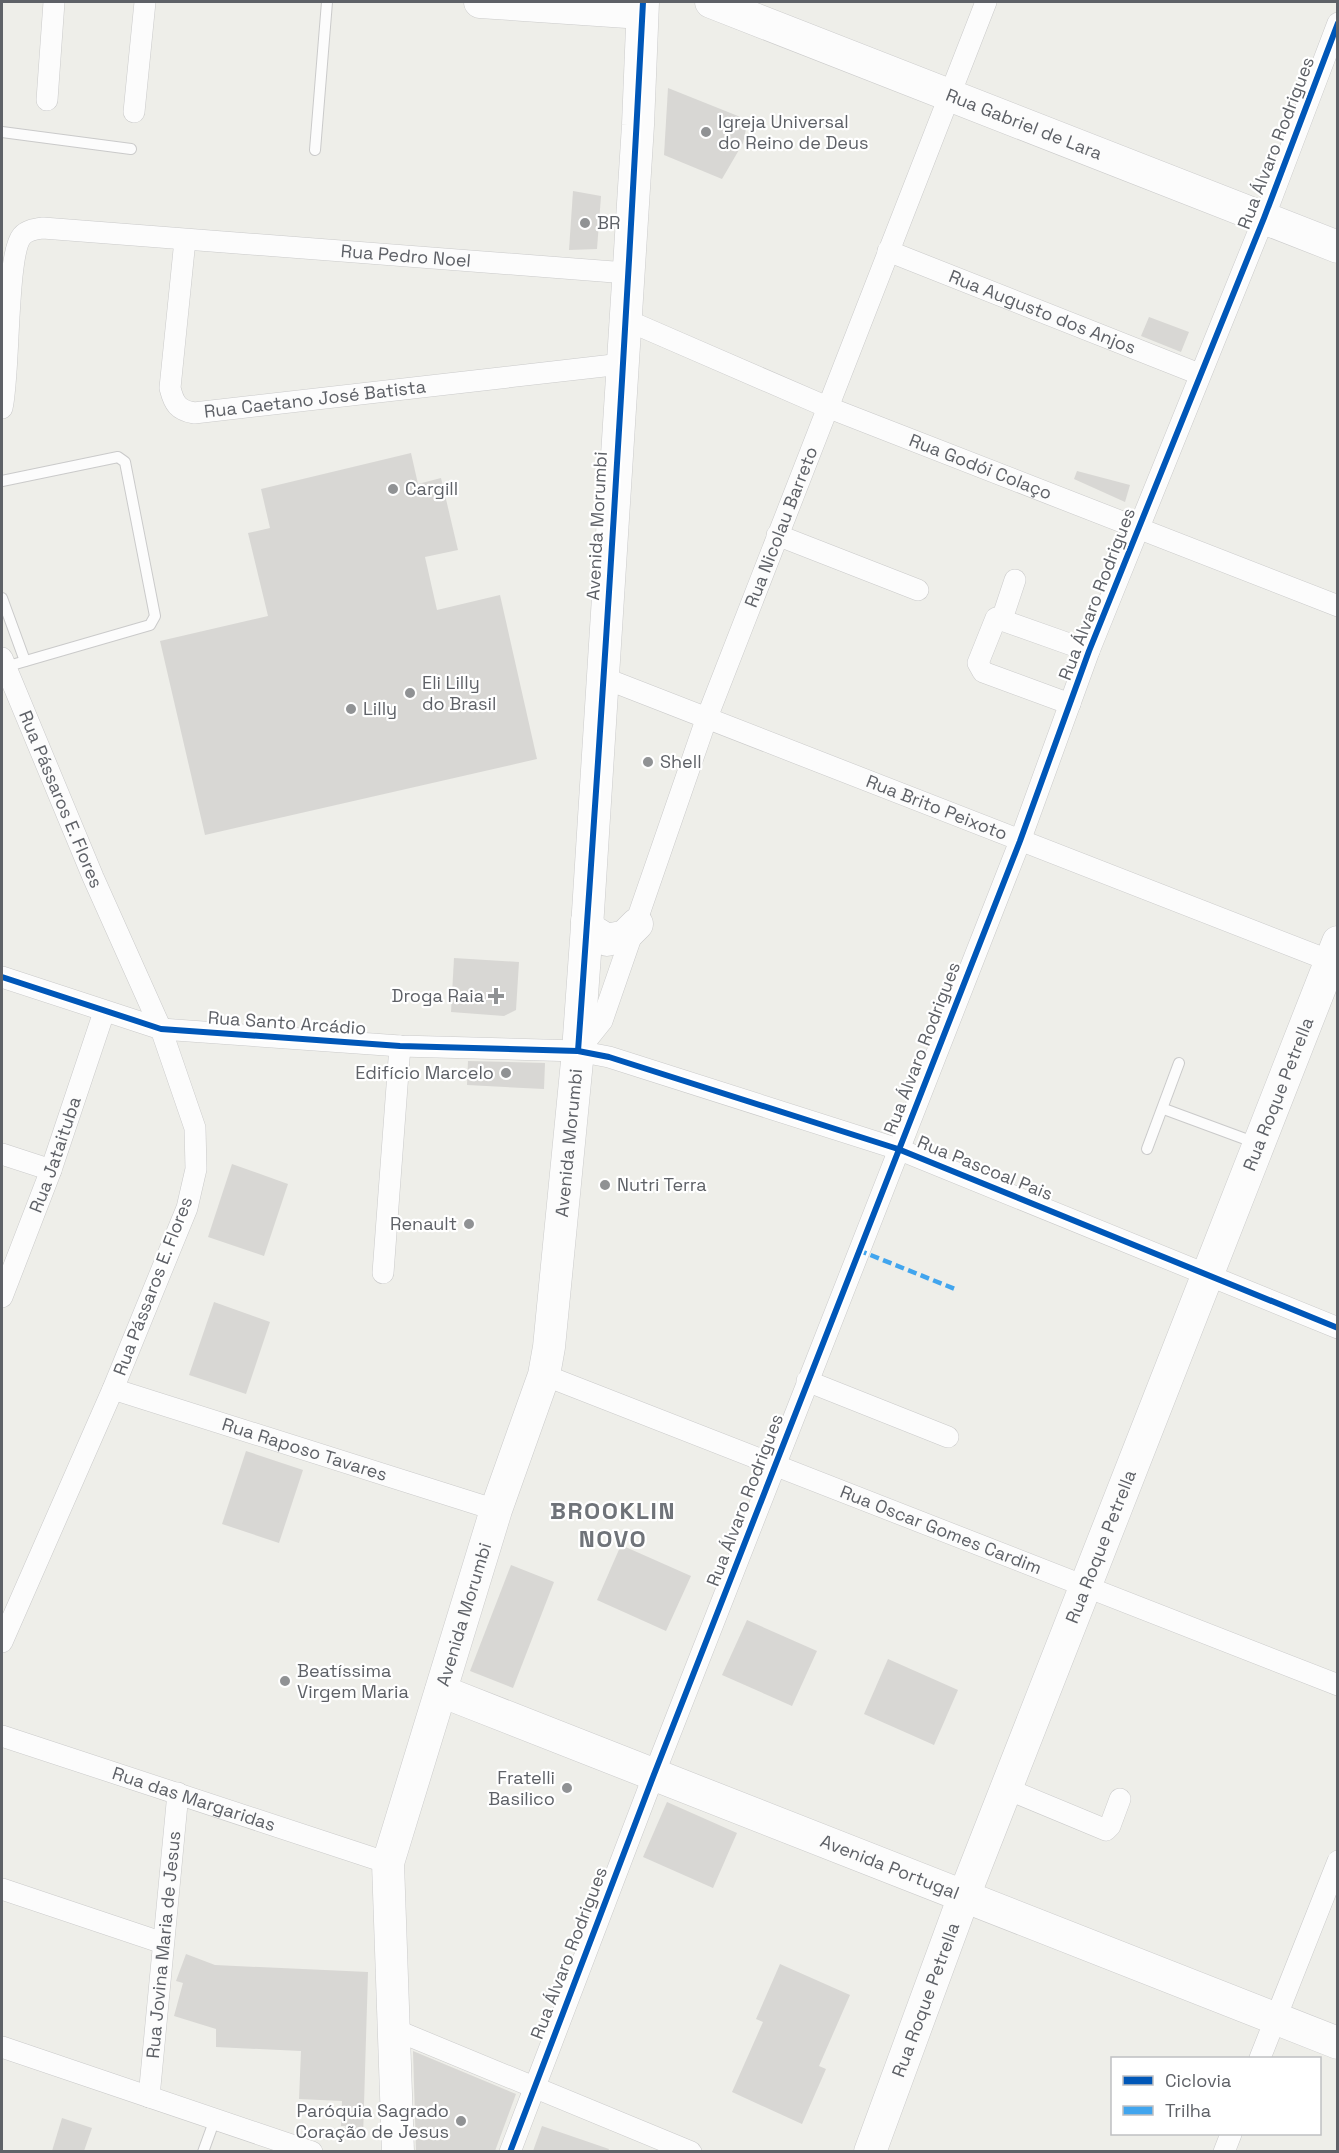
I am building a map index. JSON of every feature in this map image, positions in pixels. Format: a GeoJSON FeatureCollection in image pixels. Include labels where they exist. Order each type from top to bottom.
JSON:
{"type":"FeatureCollection","features":[{"type":"Feature","properties":{"kind":"street"},"geometry":{"type":"LineString","coordinates":[[48,100],[54,2]]}},
{"type":"Feature","properties":{"kind":"street"},"geometry":{"type":"LineString","coordinates":[[134,112],[145,2]]}},
{"type":"Feature","properties":{"kind":"street"},"geometry":{"type":"LineString","coordinates":[[480,2],[643,7]]}},
{"type":"Feature","properties":{"kind":"street","name":"Rua Gabriel de Lara"},"geometry":{"type":"LineString","coordinates":[[711,2],[1338,247]]}},
{"type":"Feature","properties":{"kind":"street","name":"Rua Nicolau Barreto"},"geometry":{"type":"LineString","coordinates":[[578,1051],[602,1021],[706,720],[986,2]]}},
{"type":"Feature","properties":{"kind":"street","name":"Avenida Morumbi"},"geometry":{"type":"LineString","coordinates":[[398,2151],[388,1863],[496,1510],[544,1375],[549,1347],[578,1051],[604,678],[643,7]]}},
{"type":"Feature","properties":{"kind":"street","name":"Rua Álvaro Rodrigues"},"geometry":{"type":"LineString","coordinates":[[510,2151],[774,1465],[1020,841],[1089,651],[1199,374],[1264,218],[1338,23]]}},
{"type":"Feature","properties":{"kind":"street"},"geometry":{"type":"LineString","coordinates":[[2,408],[14,260],[22,236],[31,230],[43,228],[185,240]]}},
{"type":"Feature","properties":{"kind":"street","name":"Rua Pedro Noel"},"geometry":{"type":"LineString","coordinates":[[185,240],[627,273]]}},
{"type":"Feature","properties":{"kind":"street","name":"Rua Caetano José Batista"},"geometry":{"type":"LineString","coordinates":[[185,240],[170,388],[176,407],[183,411],[194,413],[622,364]]}},
{"type":"Feature","properties":{"kind":"street","name":"Rua Augusto dos Anjos"},"geometry":{"type":"LineString","coordinates":[[888,251],[1199,374]]}},
{"type":"Feature","properties":{"kind":"street","name":"Rua Godói Colaço"},"geometry":{"type":"LineString","coordinates":[[624,320],[827,407],[1338,606]]}},
{"type":"Feature","properties":{"kind":"street"},"geometry":{"type":"LineString","coordinates":[[777,535],[918,590]]}},
{"type":"Feature","properties":{"kind":"street"},"geometry":{"type":"LineString","coordinates":[[1002,619],[1015,580]]}},
{"type":"Feature","properties":{"kind":"street"},"geometry":{"type":"LineString","coordinates":[[1070,704],[979,669],[978,663],[994,619],[1002,619],[1089,651]]}},
{"type":"Feature","properties":{"kind":"street","name":"Rua Pássaros E. Flores"},"geometry":{"type":"LineString","coordinates":[[2,1642],[113,1389],[187,1208],[196,1169],[195,1128],[161,1029],[93,877],[10,662]]}},
{"type":"Feature","properties":{"kind":"street","name":"Rua Brito Peixoto"},"geometry":{"type":"LineString","coordinates":[[604,678],[706,720],[1020,841],[1335,956]]}},
{"type":"Feature","properties":{"kind":"street"},"geometry":{"type":"LineString","coordinates":[[587,921],[591,930],[607,940],[625,936],[637,924]]}},
{"type":"Feature","properties":{"kind":"street","name":"Rua Roque Petrella"},"geometry":{"type":"LineString","coordinates":[[870,2151],[964,1896],[1335,956]]}},
{"type":"Feature","properties":{"kind":"street","name":"Rua Santo Arcádio"},"geometry":{"type":"LineString","coordinates":[[2,977],[161,1029],[400,1046],[578,1051]]}},
{"type":"Feature","properties":{"kind":"street","name":"Rua Jataituba"},"geometry":{"type":"LineString","coordinates":[[2,1297],[51,1170],[104,1012]]}},
{"type":"Feature","properties":{"kind":"street"},"geometry":{"type":"LineString","coordinates":[[384,1273],[400,1046]]}},
{"type":"Feature","properties":{"kind":"street","name":"Rua Pascoal Pais"},"geometry":{"type":"LineString","coordinates":[[578,1051],[609,1057],[898,1149],[1338,1328]]}},
{"type":"Feature","properties":{"kind":"street"},"geometry":{"type":"LineString","coordinates":[[2,1154],[51,1170]]}},
{"type":"Feature","properties":{"kind":"street","name":"Rua Oscar Gomes Cardim"},"geometry":{"type":"LineString","coordinates":[[544,1375],[1338,1685]]}},
{"type":"Feature","properties":{"kind":"street"},"geometry":{"type":"LineString","coordinates":[[807,1381],[948,1437]]}},
{"type":"Feature","properties":{"kind":"street","name":"Rua Raposo Tavares"},"geometry":{"type":"LineString","coordinates":[[113,1389],[496,1510]]}},
{"type":"Feature","properties":{"kind":"street","name":"Avenida Portugal"},"geometry":{"type":"LineString","coordinates":[[441,1691],[653,1777],[1338,2043]]}},
{"type":"Feature","properties":{"kind":"street","name":"Rua das Margaridas"},"geometry":{"type":"LineString","coordinates":[[2,1736],[388,1863]]}},
{"type":"Feature","properties":{"kind":"street"},"geometry":{"type":"LineString","coordinates":[[1007,1790],[1106,1830],[1110,1826],[1120,1799]]}},
{"type":"Feature","properties":{"kind":"street","name":"Rua Jovina Maria de Jesus"},"geometry":{"type":"LineString","coordinates":[[149,2097],[178,1793]]}},
{"type":"Feature","properties":{"kind":"street"},"geometry":{"type":"LineString","coordinates":[[1260,2057],[1338,1862]]}},
{"type":"Feature","properties":{"kind":"street"},"geometry":{"type":"LineString","coordinates":[[2,1888],[163,1942]]}},
{"type":"Feature","properties":{"kind":"street"},"geometry":{"type":"LineString","coordinates":[[393,2029],[686,2151]]}},
{"type":"Feature","properties":{"kind":"street"},"geometry":{"type":"LineString","coordinates":[[2,2047],[312,2151]]}},
{"type":"Feature","properties":{"kind":"street"},"geometry":{"type":"LineString","coordinates":[[1224,2151],[1230,2135]]}},
{"type":"Feature","properties":{"kind":"lane"},"geometry":{"type":"LineString","coordinates":[[315,150],[327,2]]}},
{"type":"Feature","properties":{"kind":"lane"},"geometry":{"type":"LineString","coordinates":[[2,132],[131,149]]}},
{"type":"Feature","properties":{"kind":"lane"},"geometry":{"type":"LineString","coordinates":[[2,481],[118,457],[125,462],[155,616],[150,625],[10,662],[2,598]]}},
{"type":"Feature","properties":{"kind":"lane"},"geometry":{"type":"LineString","coordinates":[[1147,1149],[1164,1109],[1179,1063]]}},
{"type":"Feature","properties":{"kind":"lane"},"geometry":{"type":"LineString","coordinates":[[1164,1109],[1259,1144]]}},
{"type":"Feature","properties":{"kind":"lane"},"geometry":{"type":"LineString","coordinates":[[203,2151],[215,2119]]}},
{"type":"Feature","properties":{"kind":"building","name":"Igreja Universal do Reino de Deus"},"geometry":{"type":"Polygon","coordinates":[[[668,88],[748,120],[743,143],[722,179],[664,155],[668,88]]]}},
{"type":"Feature","properties":{"kind":"building","name":"BR"},"geometry":{"type":"Polygon","coordinates":[[[573,191],[601,196],[597,249],[569,250],[573,191]]]}},
{"type":"Feature","properties":{"kind":"building"},"geometry":{"type":"Polygon","coordinates":[[[1149,317],[1189,332],[1181,352],[1141,336],[1149,317]]]}},
{"type":"Feature","properties":{"kind":"building","name":"Lilly"},"geometry":{"type":"Polygon","coordinates":[[[411,453],[418,484],[441,478],[458,550],[425,557],[437,610],[500,595],[537,759],[205,835],[160,641],[268,616],[248,533],[270,528],[261,489],[411,453]]]}},
{"type":"Feature","properties":{"kind":"building"},"geometry":{"type":"Polygon","coordinates":[[[1077,471],[1130,485],[1125,502],[1074,479],[1077,471]]]}},
{"type":"Feature","properties":{"kind":"building"},"geometry":{"type":"Polygon","coordinates":[[[454,958],[519,962],[516,1010],[504,1016],[451,1012],[454,958]]]}},
{"type":"Feature","properties":{"kind":"building","name":"Edifício Marcelo"},"geometry":{"type":"Polygon","coordinates":[[[468,1061],[545,1063],[544,1089],[467,1085],[468,1061]]]}},
{"type":"Feature","properties":{"kind":"building"},"geometry":{"type":"Polygon","coordinates":[[[232,1164],[288,1184],[264,1256],[208,1237],[232,1164]]]}},
{"type":"Feature","properties":{"kind":"building"},"geometry":{"type":"Polygon","coordinates":[[[214,1302],[270,1322],[246,1394],[189,1375],[214,1302]]]}},
{"type":"Feature","properties":{"kind":"building"},"geometry":{"type":"Polygon","coordinates":[[[246,1451],[303,1470],[279,1543],[222,1524],[246,1451]]]}},
{"type":"Feature","properties":{"kind":"building"},"geometry":{"type":"Polygon","coordinates":[[[621,1545],[691,1576],[666,1631],[597,1600],[621,1545]]]}},
{"type":"Feature","properties":{"kind":"building"},"geometry":{"type":"Polygon","coordinates":[[[511,1565],[554,1582],[513,1688],[470,1671],[511,1565]]]}},
{"type":"Feature","properties":{"kind":"building"},"geometry":{"type":"Polygon","coordinates":[[[747,1620],[817,1651],[792,1706],[722,1675],[747,1620]]]}},
{"type":"Feature","properties":{"kind":"building"},"geometry":{"type":"Polygon","coordinates":[[[888,1659],[958,1690],[934,1745],[864,1714],[888,1659]]]}},
{"type":"Feature","properties":{"kind":"building"},"geometry":{"type":"Polygon","coordinates":[[[667,1802],[737,1833],[713,1888],[643,1857],[667,1802]]]}},
{"type":"Feature","properties":{"kind":"building"},"geometry":{"type":"Polygon","coordinates":[[[186,1954],[215,1965],[368,1972],[363,2138],[345,2137],[345,2126],[341,2126],[342,2101],[299,2099],[301,2051],[216,2047],[216,2029],[174,2016],[183,1983],[176,1981],[186,1954]]]}},
{"type":"Feature","properties":{"kind":"building"},"geometry":{"type":"Polygon","coordinates":[[[780,1964],[850,1995],[819,2066],[826,2069],[802,2124],[732,2092],[763,2022],[756,2019],[780,1964]]]}},
{"type":"Feature","properties":{"kind":"building","name":"Paróquia Sagrado Coração de Jesus"},"geometry":{"type":"Polygon","coordinates":[[[413,2051],[516,2094],[495,2151],[416,2151],[413,2051]]]}},
{"type":"Feature","properties":{"kind":"building"},"geometry":{"type":"Polygon","coordinates":[[[62,2118],[92,2128],[84,2151],[52,2151],[62,2118]]]}},
{"type":"Feature","properties":{"kind":"building"},"geometry":{"type":"Polygon","coordinates":[[[542,2126],[609,2149],[608,2151],[533,2151],[542,2126]]]}},
{"type":"Feature","properties":{"kind":"marked path"},"geometry":{"type":"LineString","coordinates":[[858,1250],[955,1289]]}},
{"type":"Feature","properties":{"kind":"cycle path"},"geometry":{"type":"LineString","coordinates":[[578,1051],[613,527],[643,2]]}},
{"type":"Feature","properties":{"kind":"cycle path"},"geometry":{"type":"LineString","coordinates":[[510,2152],[653,1777],[1020,841],[1089,651],[1264,218],[1338,23]]}},
{"type":"Feature","properties":{"kind":"cycle path"},"geometry":{"type":"LineString","coordinates":[[2,977],[161,1029],[400,1046],[578,1051],[609,1057],[898,1149],[1338,1328]]}},
{"type":"Feature","properties":{"kind":"place","name":"Igreja Universal do Reino de Deus"},"geometry":{"type":"Point","coordinates":[706,132]}},
{"type":"Feature","properties":{"kind":"place","name":"BR"},"geometry":{"type":"Point","coordinates":[585,223]}},
{"type":"Feature","properties":{"kind":"place","name":"Cargill"},"geometry":{"type":"Point","coordinates":[393,489]}},
{"type":"Feature","properties":{"kind":"place","name":"Eli Lilly do Brasil"},"geometry":{"type":"Point","coordinates":[410,693]}},
{"type":"Feature","properties":{"kind":"place","name":"Lilly"},"geometry":{"type":"Point","coordinates":[351,709]}},
{"type":"Feature","properties":{"kind":"place","name":"Shell"},"geometry":{"type":"Point","coordinates":[648,762]}},
{"type":"Feature","properties":{"kind":"place","name":"Droga Raia"},"geometry":{"type":"Point","coordinates":[496,996]}},
{"type":"Feature","properties":{"kind":"place","name":"Edifício Marcelo"},"geometry":{"type":"Point","coordinates":[506,1073]}},
{"type":"Feature","properties":{"kind":"place","name":"Nutri Terra"},"geometry":{"type":"Point","coordinates":[605,1185]}},
{"type":"Feature","properties":{"kind":"place","name":"Renault"},"geometry":{"type":"Point","coordinates":[469,1224]}},
{"type":"Feature","properties":{"kind":"place","name":"Beatíssima Virgem Maria"},"geometry":{"type":"Point","coordinates":[285,1681]}},
{"type":"Feature","properties":{"kind":"place","name":"Fratelli Basilico"},"geometry":{"type":"Point","coordinates":[567,1788]}},
{"type":"Feature","properties":{"kind":"place","name":"Paróquia Sagrado Coração de Jesus"},"geometry":{"type":"Point","coordinates":[461,2121]}},
{"type":"Feature","properties":{"kind":"district","name":"BROOKLIN NOVO"},"geometry":{"type":"Point","coordinates":[613,1525]}}]}
